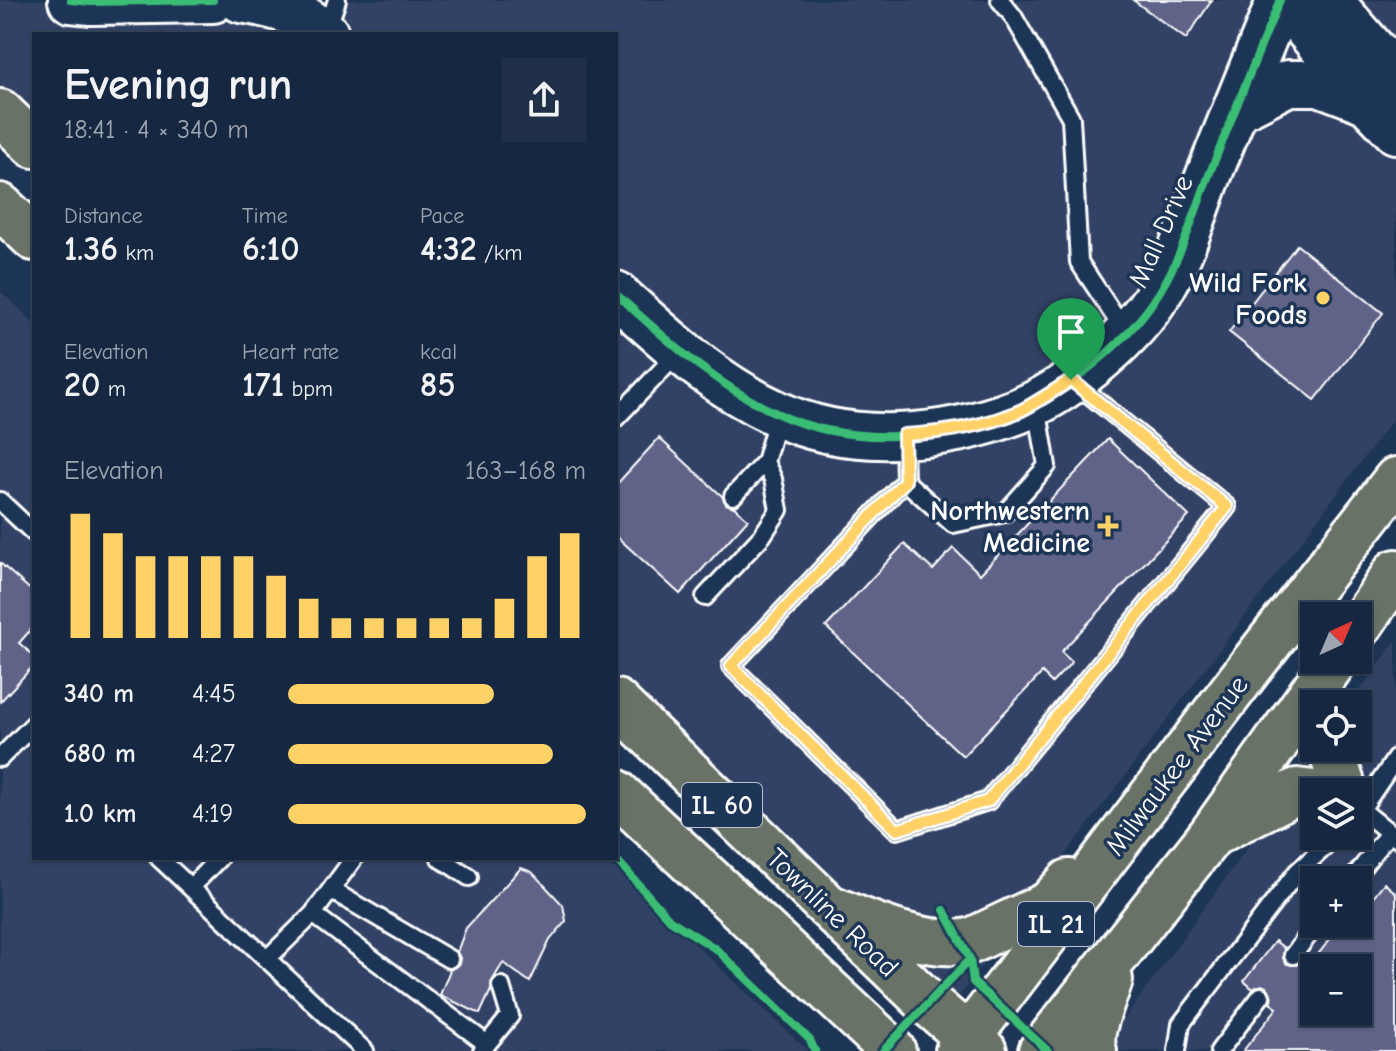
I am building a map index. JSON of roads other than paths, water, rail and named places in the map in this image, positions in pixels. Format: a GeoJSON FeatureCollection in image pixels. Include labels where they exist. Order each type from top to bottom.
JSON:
{"type":"FeatureCollection","features":[{"type":"Feature","properties":{"kind":"main road"},"geometry":{"type":"LineString","coordinates":[[0,112],[32,143]]}},
{"type":"Feature","properties":{"kind":"main road"},"geometry":{"type":"LineString","coordinates":[[0,206],[32,236]]}},
{"type":"Feature","properties":{"kind":"main road","name":"Milwaukee Avenue"},"geometry":{"type":"LineString","coordinates":[[971,1047],[1251,666],[1396,480]]}},
{"type":"Feature","properties":{"kind":"main road"},"geometry":{"type":"LineString","coordinates":[[1372,607],[1396,572]]}},
{"type":"Feature","properties":{"kind":"main road"},"geometry":{"type":"LineString","coordinates":[[828,907],[898,935],[960,943],[971,941],[1049,904],[1251,666]]}},
{"type":"Feature","properties":{"kind":"main road","name":"IL 21"},"geometry":{"type":"LineString","coordinates":[[1041,1051],[1211,835],[1325,674]]}},
{"type":"Feature","properties":{"kind":"main road","name":"Townline Road"},"geometry":{"type":"LineString","coordinates":[[618,704],[971,1047]]}},
{"type":"Feature","properties":{"kind":"main road"},"geometry":{"type":"LineString","coordinates":[[1211,835],[1300,791]]}},
{"type":"Feature","properties":{"kind":"main road","name":"IL 60"},"geometry":{"type":"LineString","coordinates":[[618,794],[893,1051]]}},
{"type":"Feature","properties":{"kind":"main road"},"geometry":{"type":"LineString","coordinates":[[1094,1051],[1091,1044],[1096,1021],[1119,955]]}},
{"type":"Feature","properties":{"kind":"street"},"geometry":{"type":"LineString","coordinates":[[71,0],[213,0]]}},
{"type":"Feature","properties":{"kind":"street"},"geometry":{"type":"LineString","coordinates":[[241,0],[272,5],[299,14],[323,32]]}},
{"type":"Feature","properties":{"kind":"street","name":"Mall Drive"},"geometry":{"type":"LineString","coordinates":[[618,296],[723,385],[779,415],[811,426],[852,433],[933,434],[1020,411],[1083,373],[1126,334],[1154,302],[1179,253],[1280,0]]}},
{"type":"Feature","properties":{"kind":"street"},"geometry":{"type":"LineString","coordinates":[[1299,0],[1302,23],[1386,103]]}},
{"type":"Feature","properties":{"kind":"street"},"geometry":{"type":"LineString","coordinates":[[1329,0],[1386,103]]}},
{"type":"Feature","properties":{"kind":"street"},"geometry":{"type":"LineString","coordinates":[[1235,110],[1288,83],[1319,83],[1386,103]]}},
{"type":"Feature","properties":{"kind":"lane"},"geometry":{"type":"LineString","coordinates":[[327,32],[337,0]]}},
{"type":"Feature","properties":{"kind":"lane"},"geometry":{"type":"LineString","coordinates":[[1000,0],[1013,16],[1071,118],[1079,262],[1126,334]]}},
{"type":"Feature","properties":{"kind":"lane"},"geometry":{"type":"LineString","coordinates":[[0,223],[32,256]]}},
{"type":"Feature","properties":{"kind":"lane"},"geometry":{"type":"LineString","coordinates":[[618,416],[680,351]]}},
{"type":"Feature","properties":{"kind":"lane"},"geometry":{"type":"LineString","coordinates":[[904,435],[905,481],[731,666],[897,830],[988,801],[1227,507],[1054,390],[1047,466],[1005,513],[953,524],[905,481]]}},
{"type":"Feature","properties":{"kind":"lane"},"geometry":{"type":"LineString","coordinates":[[733,496],[765,462],[779,415]]}},
{"type":"Feature","properties":{"kind":"lane"},"geometry":{"type":"LineString","coordinates":[[705,597],[762,536],[779,510],[773,479],[765,462]]}},
{"type":"Feature","properties":{"kind":"lane"},"geometry":{"type":"LineString","coordinates":[[0,501],[32,531]]}},
{"type":"Feature","properties":{"kind":"lane"},"geometry":{"type":"LineString","coordinates":[[0,758],[31,732]]}},
{"type":"Feature","properties":{"kind":"lane"},"geometry":{"type":"LineString","coordinates":[[1372,788],[1396,758]]}},
{"type":"Feature","properties":{"kind":"lane"},"geometry":{"type":"LineString","coordinates":[[1364,866],[1392,835],[1372,819]]}},
{"type":"Feature","properties":{"kind":"lane"},"geometry":{"type":"LineString","coordinates":[[1177,1051],[1181,1024],[1297,872],[1321,850]]}},
{"type":"Feature","properties":{"kind":"lane"},"geometry":{"type":"LineString","coordinates":[[161,860],[365,1051]]}},
{"type":"Feature","properties":{"kind":"lane"},"geometry":{"type":"LineString","coordinates":[[191,887],[217,860]]}},
{"type":"Feature","properties":{"kind":"lane"},"geometry":{"type":"LineString","coordinates":[[267,959],[313,914],[353,860]]}},
{"type":"Feature","properties":{"kind":"lane"},"geometry":{"type":"LineString","coordinates":[[443,860],[469,877]]}},
{"type":"Feature","properties":{"kind":"lane"},"geometry":{"type":"LineString","coordinates":[[331,890],[449,959]]}},
{"type":"Feature","properties":{"kind":"lane"},"geometry":{"type":"LineString","coordinates":[[313,914],[485,1047],[510,1016],[501,986]]}},
{"type":"Feature","properties":{"kind":"lane"},"geometry":{"type":"LineString","coordinates":[[1293,955],[1306,938]]}},
{"type":"Feature","properties":{"kind":"lane"},"geometry":{"type":"LineString","coordinates":[[1219,1051],[1261,996]]}},
{"type":"Feature","properties":{"kind":"place","name":"Wild Fork Foods"},"geometry":{"type":"Point","coordinates":[1323,298]}},
{"type":"Feature","properties":{"kind":"place","name":"Northwestern Medicine"},"geometry":{"type":"Point","coordinates":[1108,526]}}]}
